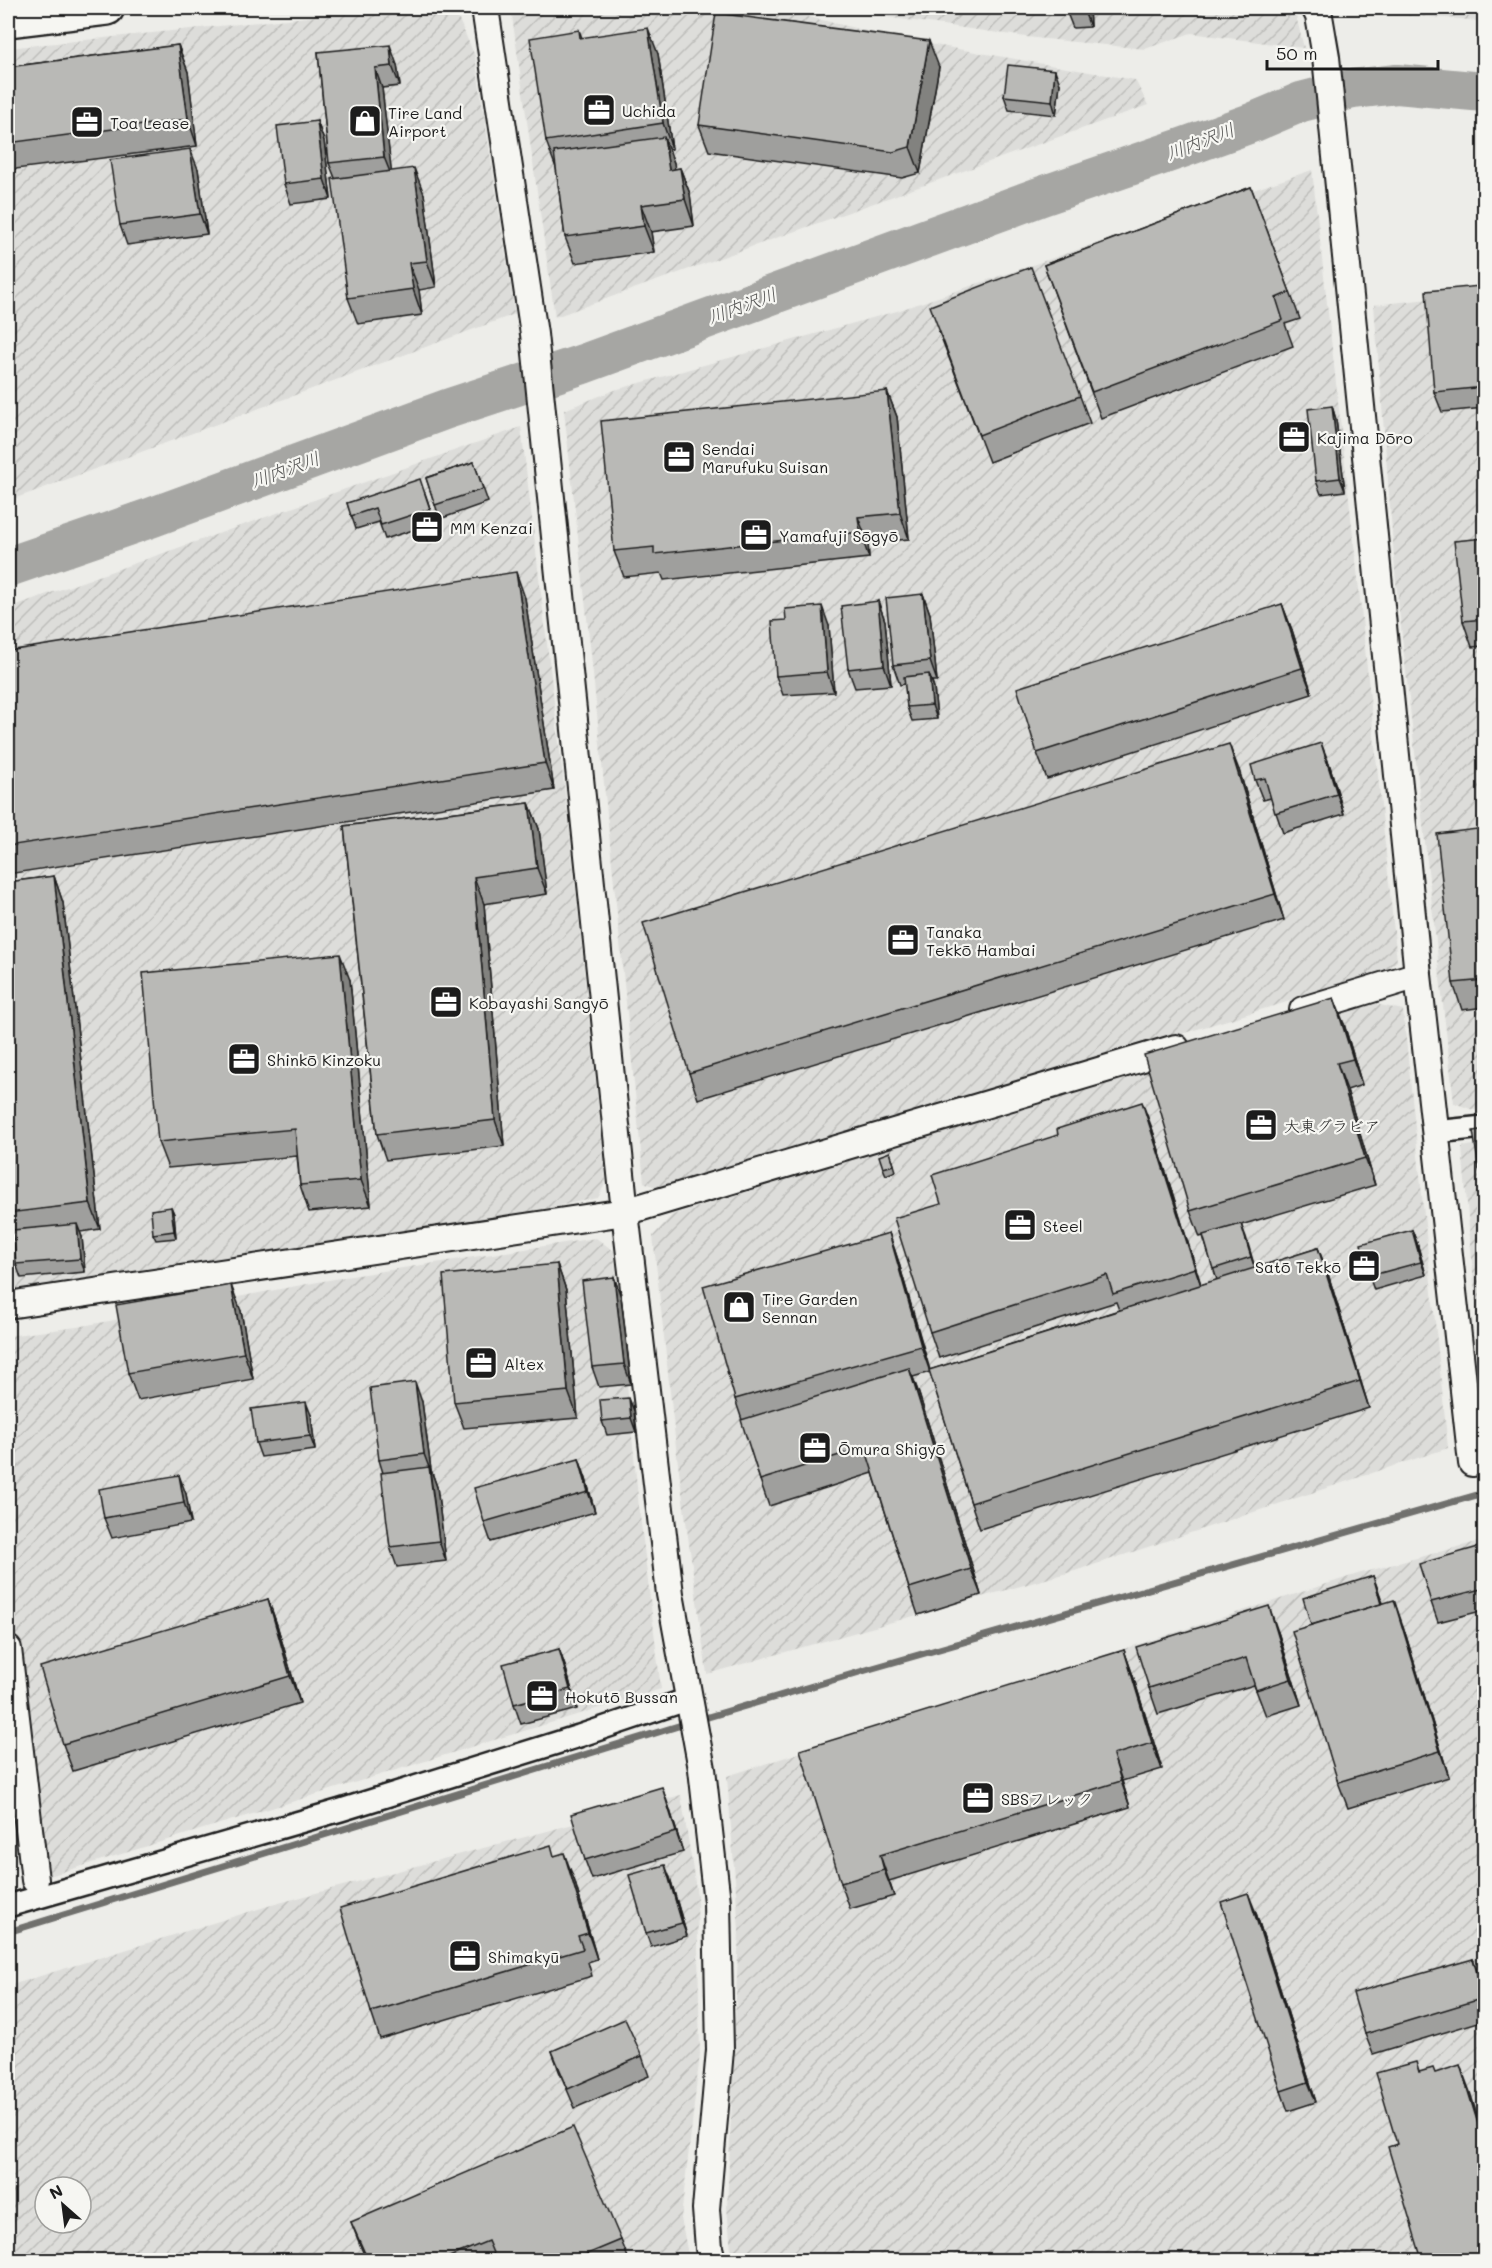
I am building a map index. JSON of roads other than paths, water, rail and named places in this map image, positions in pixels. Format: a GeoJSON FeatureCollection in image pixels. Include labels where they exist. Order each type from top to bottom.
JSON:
{"type":"FeatureCollection","features":[{"type":"Feature","properties":{"kind":"main road"},"geometry":{"type":"LineString","coordinates":[[8,20],[107,8]]}},
{"type":"Feature","properties":{"kind":"street"},"geometry":{"type":"LineString","coordinates":[[485,8],[534,334],[625,1212],[670,1594],[702,1769],[717,1902],[720,2050],[706,2209],[712,2260]]}},
{"type":"Feature","properties":{"kind":"street"},"geometry":{"type":"LineString","coordinates":[[1315,8],[1319,16],[1326,57],[1418,975],[1472,1463]]}},
{"type":"Feature","properties":{"kind":"street"},"geometry":{"type":"LineString","coordinates":[[1280,1017],[1418,975]]}},
{"type":"Feature","properties":{"kind":"street"},"geometry":{"type":"LineString","coordinates":[[8,1305],[625,1212],[1200,1041]]}},
{"type":"Feature","properties":{"kind":"street"},"geometry":{"type":"LineString","coordinates":[[1435,1132],[1485,1127]]}},
{"type":"Feature","properties":{"kind":"street"},"geometry":{"type":"LineString","coordinates":[[8,1650],[35,1880]]}},
{"type":"Feature","properties":{"kind":"street"},"geometry":{"type":"LineString","coordinates":[[8,1906],[341,1810],[690,1703]]}},
{"type":"Feature","properties":{"kind":"waterway","name":"川内沢川"},"geometry":{"type":"LineString","coordinates":[[8,567],[150,518],[447,409],[583,364],[1042,196],[1254,122],[1301,102],[1352,89],[1397,84],[1484,92]]}},
{"type":"Feature","properties":{"kind":"waterway"},"geometry":{"type":"LineString","coordinates":[[698,1720],[1484,1493]]}},
{"type":"Feature","properties":{"kind":"waterway"},"geometry":{"type":"LineString","coordinates":[[8,1932],[688,1723]]}},
{"type":"Feature","properties":{"kind":"place","name":"Uchida"},"geometry":{"type":"Point","coordinates":[599,110]}},
{"type":"Feature","properties":{"kind":"place","name":"Tire Land Airport"},"geometry":{"type":"Point","coordinates":[365,121]}},
{"type":"Feature","properties":{"kind":"place","name":"Toa Lease"},"geometry":{"type":"Point","coordinates":[87,122]}},
{"type":"Feature","properties":{"kind":"place","name":"Kajima Dōro"},"geometry":{"type":"Point","coordinates":[1294,437]}},
{"type":"Feature","properties":{"kind":"place","name":"Sendai Marufuku Suisan"},"geometry":{"type":"Point","coordinates":[679,457]}},
{"type":"Feature","properties":{"kind":"place","name":"MM Kenzai"},"geometry":{"type":"Point","coordinates":[427,527]}},
{"type":"Feature","properties":{"kind":"place","name":"Yamafuji Sōgyō"},"geometry":{"type":"Point","coordinates":[756,535]}},
{"type":"Feature","properties":{"kind":"place","name":"Tanaka Tekkō Hambai"},"geometry":{"type":"Point","coordinates":[903,940]}},
{"type":"Feature","properties":{"kind":"place","name":"Kobayashi Sangyō"},"geometry":{"type":"Point","coordinates":[446,1002]}},
{"type":"Feature","properties":{"kind":"place","name":"Shinkō Kinzoku"},"geometry":{"type":"Point","coordinates":[244,1059]}},
{"type":"Feature","properties":{"kind":"place","name":"大東グラビア"},"geometry":{"type":"Point","coordinates":[1261,1125]}},
{"type":"Feature","properties":{"kind":"place","name":"Steel"},"geometry":{"type":"Point","coordinates":[1020,1225]}},
{"type":"Feature","properties":{"kind":"place","name":"Satō Tekkō"},"geometry":{"type":"Point","coordinates":[1364,1266]}},
{"type":"Feature","properties":{"kind":"place","name":"Tire Garden Sennan"},"geometry":{"type":"Point","coordinates":[739,1307]}},
{"type":"Feature","properties":{"kind":"place","name":"Altex"},"geometry":{"type":"Point","coordinates":[481,1363]}},
{"type":"Feature","properties":{"kind":"place","name":"Ōmura Shigyō"},"geometry":{"type":"Point","coordinates":[815,1448]}},
{"type":"Feature","properties":{"kind":"place","name":"Hokutō Bussan"},"geometry":{"type":"Point","coordinates":[542,1696]}},
{"type":"Feature","properties":{"kind":"place","name":"SBSフレック"},"geometry":{"type":"Point","coordinates":[978,1798]}},
{"type":"Feature","properties":{"kind":"place","name":"Shimakyū"},"geometry":{"type":"Point","coordinates":[465,1956]}}]}
